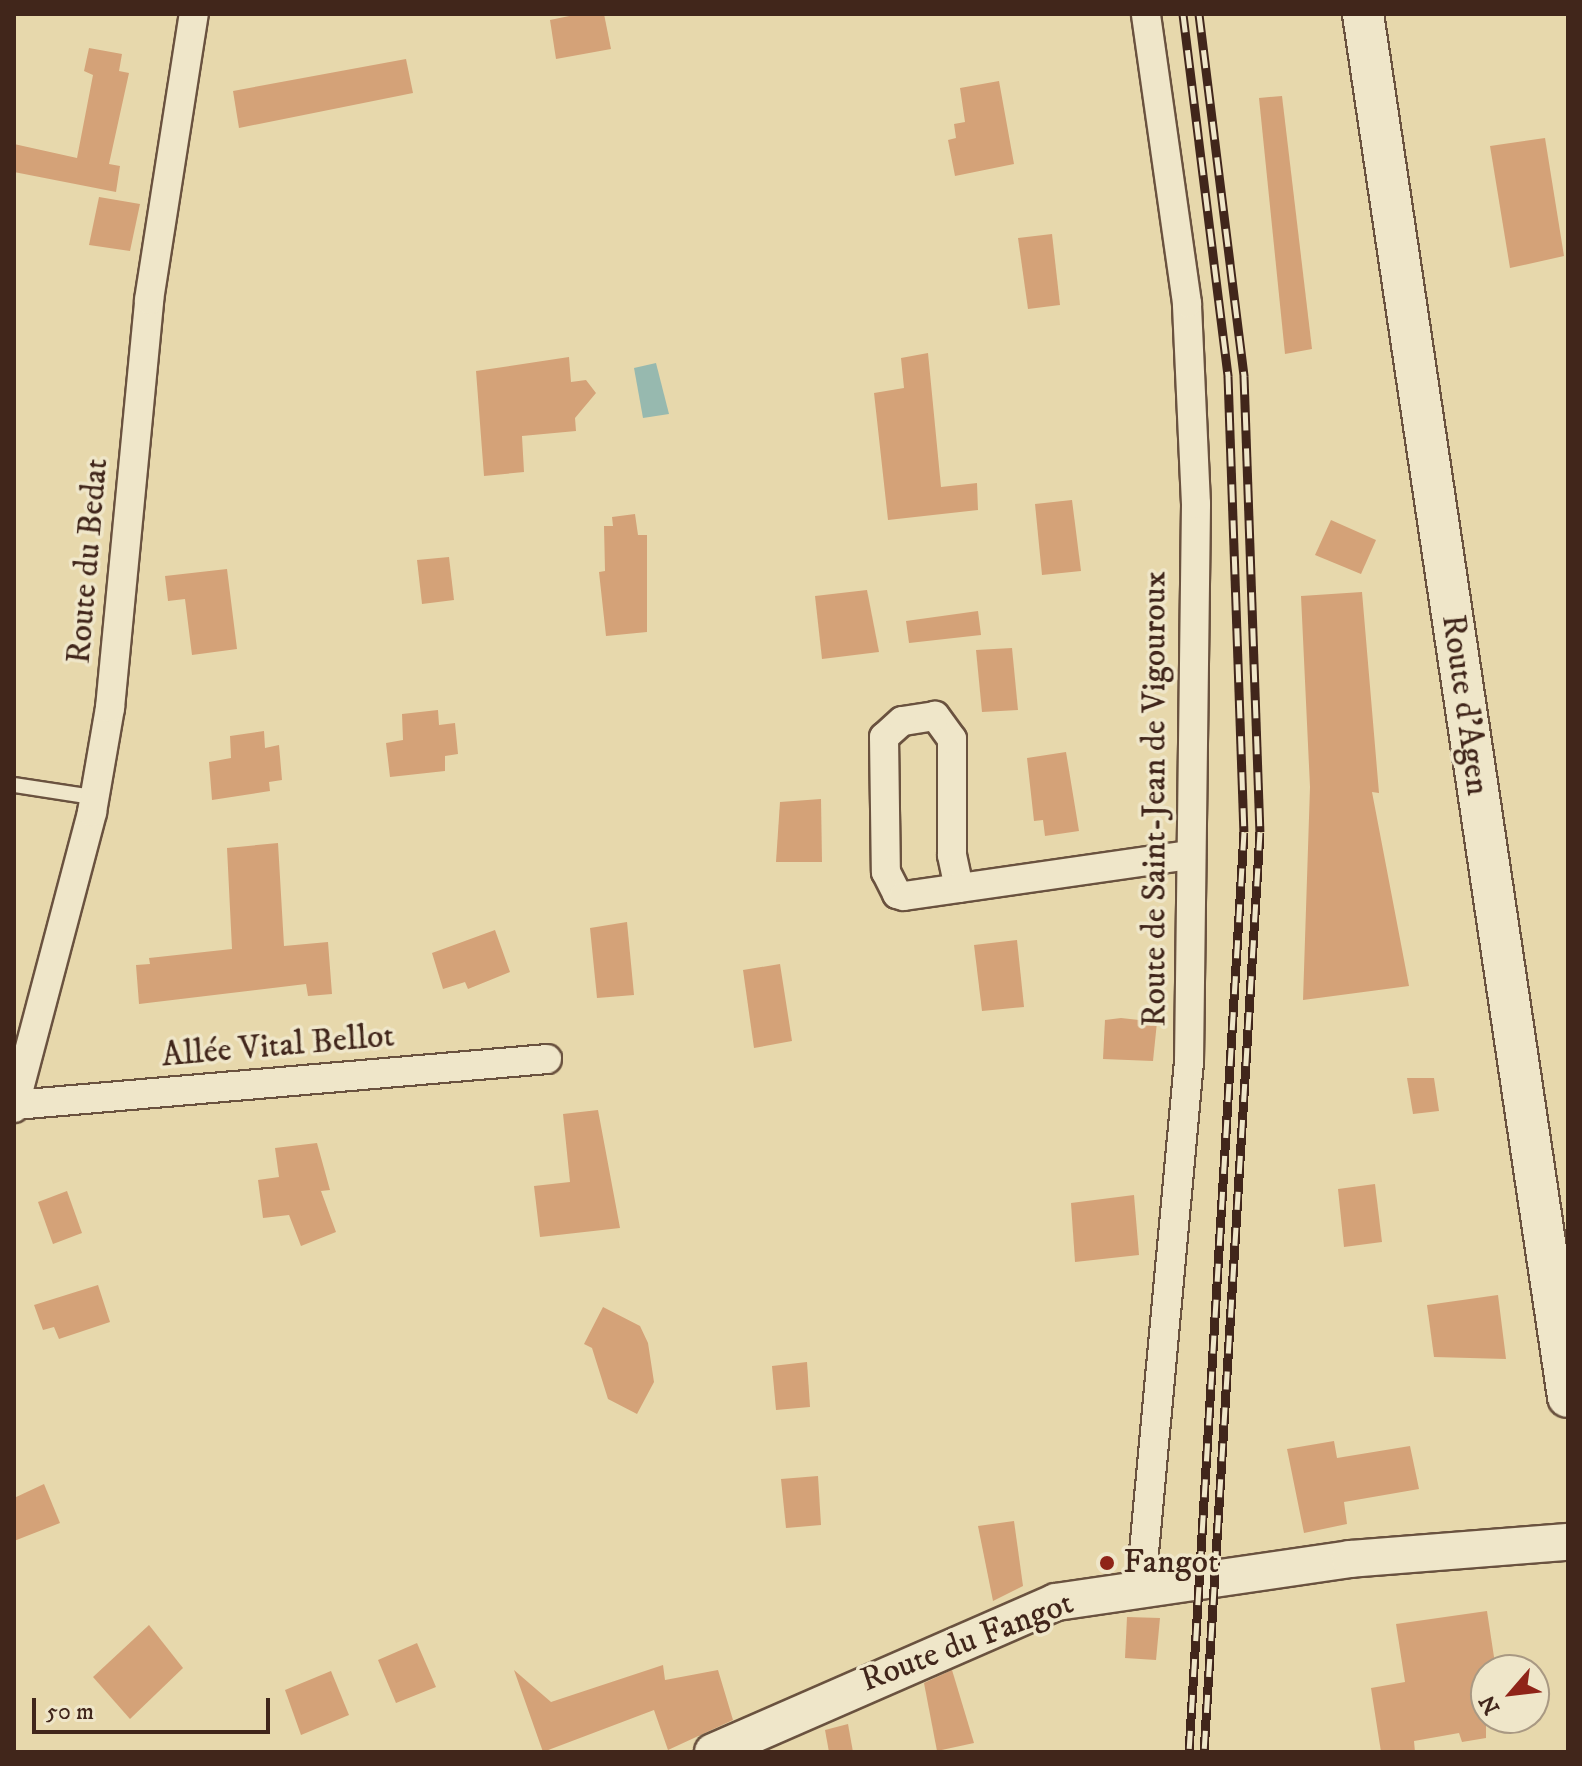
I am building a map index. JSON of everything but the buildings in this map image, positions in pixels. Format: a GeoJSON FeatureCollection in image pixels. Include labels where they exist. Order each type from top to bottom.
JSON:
{"type":"FeatureCollection","features":[{"type":"Feature","properties":{"kind":"main road","name":"Route d'Agen"},"geometry":{"type":"LineString","coordinates":[[1363,14],[1568,1397]]}},
{"type":"Feature","properties":{"kind":"street","name":"Route du Bedat"},"geometry":{"type":"LineString","coordinates":[[14,1106],[92,797],[110,708],[149,300],[194,14]]}},
{"type":"Feature","properties":{"kind":"street","name":"Route de Saint-Jean de Vigouroux"},"geometry":{"type":"LineString","coordinates":[[1141,1585],[1189,1062],[1192,381],[1167,138],[1146,14]]}},
{"type":"Feature","properties":{"kind":"street"},"geometry":{"type":"LineString","coordinates":[[959,888],[952,855],[952,739],[935,716],[902,721],[884,737],[890,885],[904,896],[1190,855]]}},
{"type":"Feature","properties":{"kind":"street","name":"Allée Vital Bellot"},"geometry":{"type":"LineString","coordinates":[[14,1106],[547,1059]]}},
{"type":"Feature","properties":{"kind":"street","name":"Route du Fangot"},"geometry":{"type":"LineString","coordinates":[[713,1752],[1056,1602],[1141,1585],[1568,1542]]}},
{"type":"Feature","properties":{"kind":"lane"},"geometry":{"type":"LineString","coordinates":[[14,785],[92,797]]}},
{"type":"Feature","properties":{"kind":"water"},"geometry":{"type":"Polygon","coordinates":[[[656,363],[669,414],[643,418],[634,368],[656,363]]]}},
{"type":"Feature","properties":{"kind":"railway"},"geometry":{"type":"LineString","coordinates":[[1183,14],[1228,376],[1244,832],[1189,1752]]}},
{"type":"Feature","properties":{"kind":"railway"},"geometry":{"type":"LineString","coordinates":[[1199,14],[1244,376],[1260,832],[1204,1752]]}},
{"type":"Feature","properties":{"kind":"place","name":"Fangot"},"geometry":{"type":"Point","coordinates":[1107,1563]}}]}
